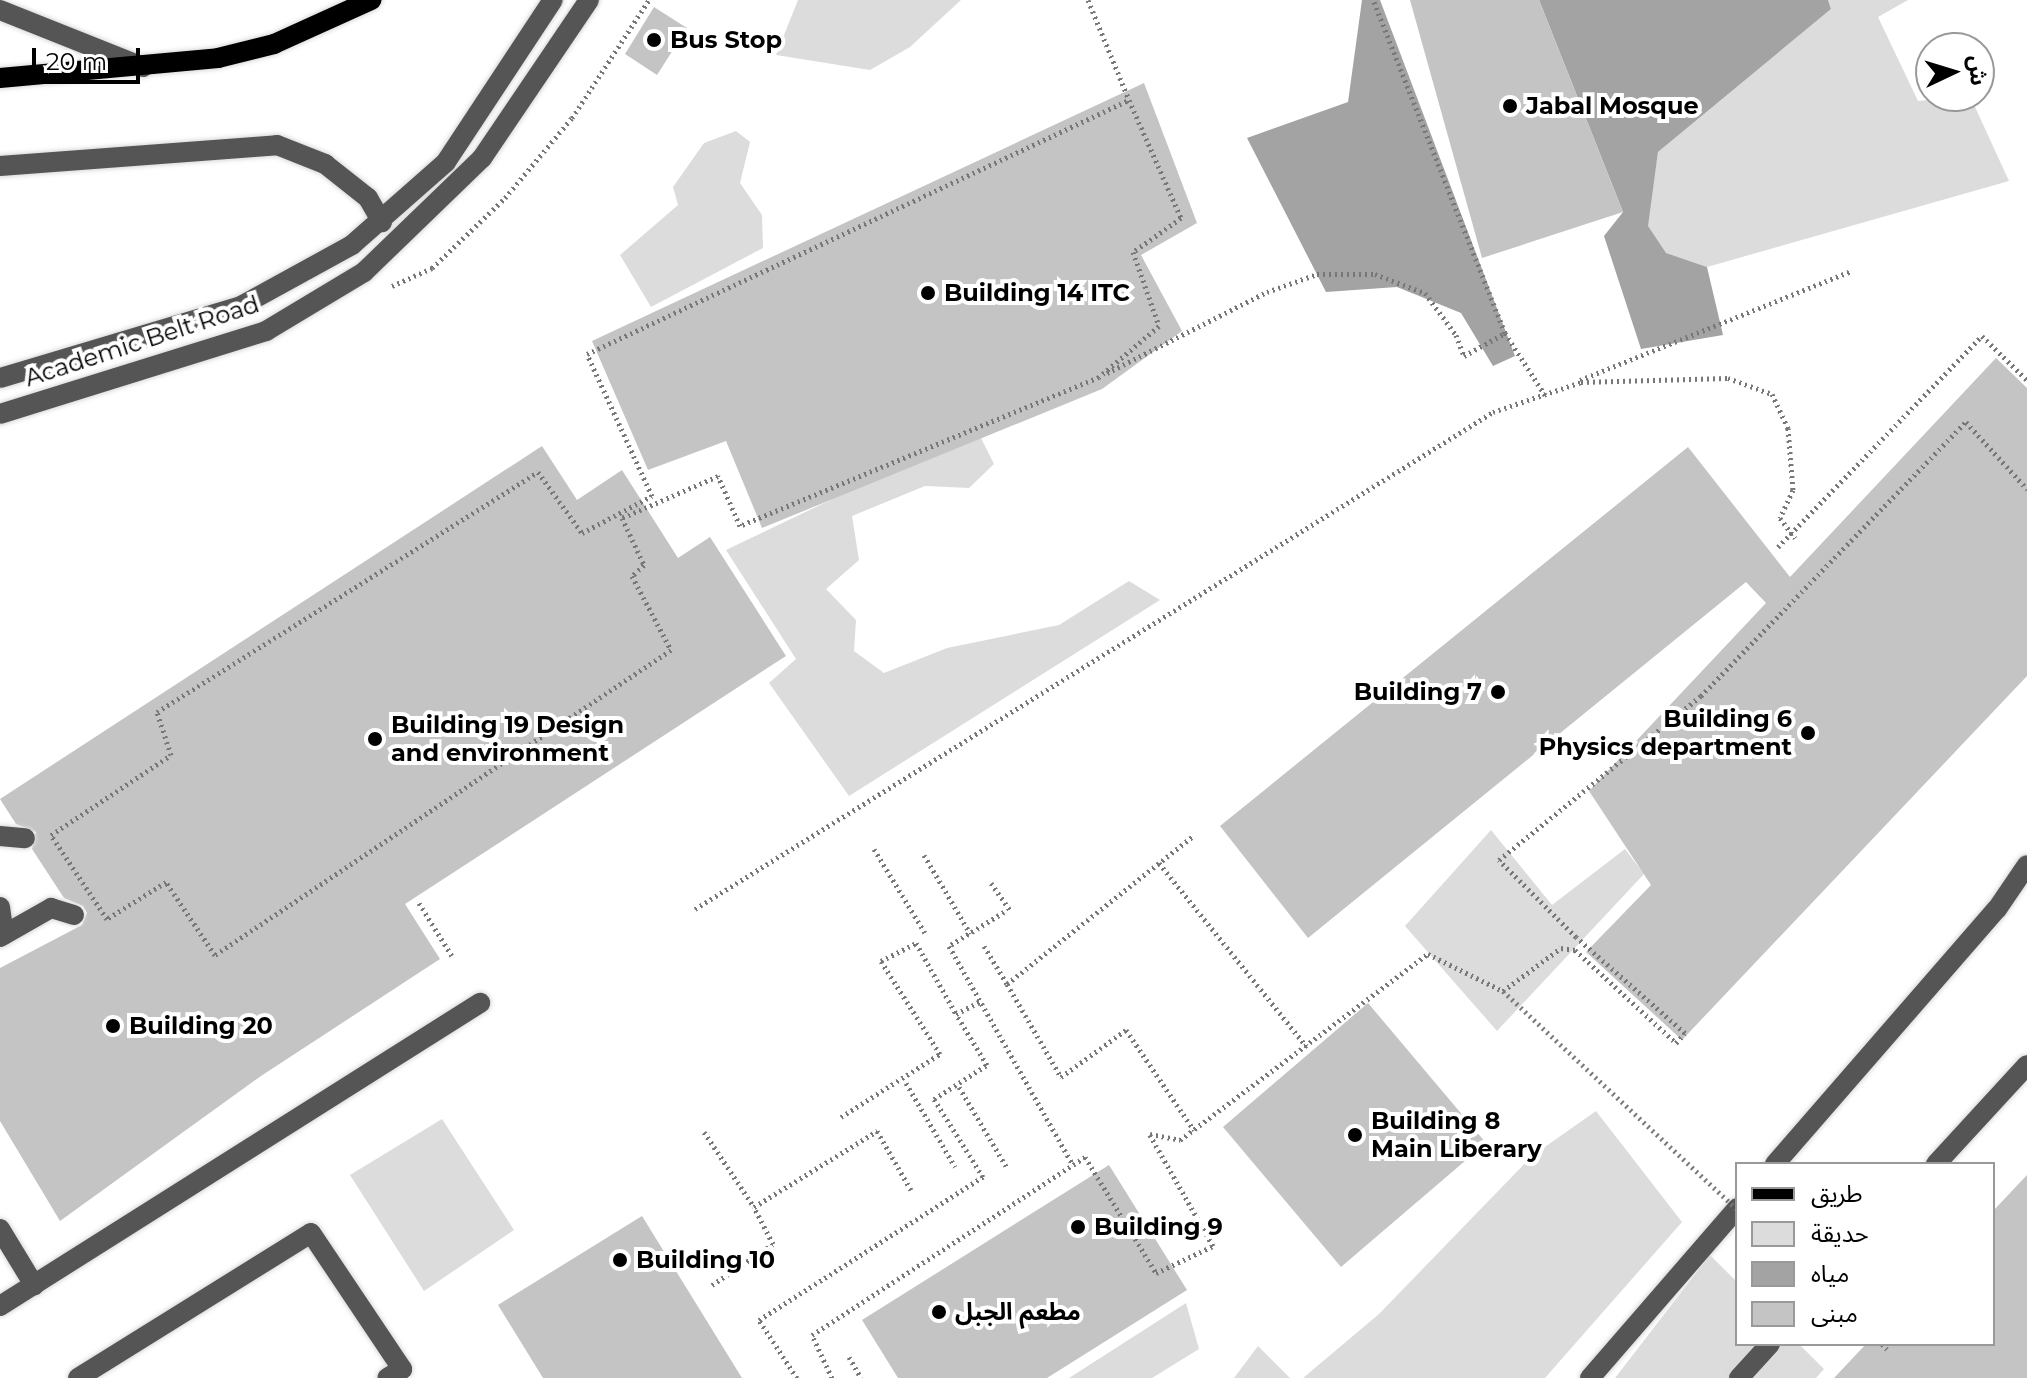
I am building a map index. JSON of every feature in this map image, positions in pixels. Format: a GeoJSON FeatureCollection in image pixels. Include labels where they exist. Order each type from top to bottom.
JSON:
{"type":"FeatureCollection","features":[{"type":"Feature","properties":{"kind":"main road"},"geometry":{"type":"LineString","coordinates":[[0,78],[143,67],[274,44],[371,0]]}},
{"type":"Feature","properties":{"kind":"street","name":"Academic Belt Road"},"geometry":{"type":"LineString","coordinates":[[0,378],[241,306],[303,275],[382,222],[446,162],[553,0]]}},
{"type":"Feature","properties":{"kind":"street","name":"Academic Belt Road"},"geometry":{"type":"LineString","coordinates":[[0,414],[266,331],[364,272],[482,158],[589,0]]}},
{"type":"Feature","properties":{"kind":"street"},"geometry":{"type":"LineString","coordinates":[[0,10],[143,67]]}},
{"type":"Feature","properties":{"kind":"street"},"geometry":{"type":"LineString","coordinates":[[0,166],[277,145],[325,164],[368,198],[382,222]]}},
{"type":"Feature","properties":{"kind":"street"},"geometry":{"type":"LineString","coordinates":[[0,836],[25,838]]}},
{"type":"Feature","properties":{"kind":"street"},"geometry":{"type":"LineString","coordinates":[[1777,1162],[1997,909],[2027,865]]}},
{"type":"Feature","properties":{"kind":"street"},"geometry":{"type":"LineString","coordinates":[[0,907],[2,936],[51,908],[74,915]]}},
{"type":"Feature","properties":{"kind":"street"},"geometry":{"type":"LineString","coordinates":[[0,1306],[480,1003]]}},
{"type":"Feature","properties":{"kind":"street"},"geometry":{"type":"LineString","coordinates":[[1938,1162],[2027,1065]]}},
{"type":"Feature","properties":{"kind":"street"},"geometry":{"type":"LineString","coordinates":[[1590,1378],[1735,1211]]}},
{"type":"Feature","properties":{"kind":"street"},"geometry":{"type":"LineString","coordinates":[[0,1229],[34,1285]]}},
{"type":"Feature","properties":{"kind":"street"},"geometry":{"type":"LineString","coordinates":[[78,1378],[311,1233],[402,1369],[387,1378]]}},
{"type":"Feature","properties":{"kind":"street"},"geometry":{"type":"LineString","coordinates":[[1739,1378],[1768,1346]]}},
{"type":"Feature","properties":{"kind":"path"},"geometry":{"type":"LineString","coordinates":[[1088,0],[1181,218],[1133,252],[1159,326],[1099,377]]}},
{"type":"Feature","properties":{"kind":"path"},"geometry":{"type":"LineString","coordinates":[[1373,0],[1505,333],[1542,396]]}},
{"type":"Feature","properties":{"kind":"path"},"geometry":{"type":"LineString","coordinates":[[1129,100],[587,354],[652,496],[582,533],[538,472],[157,712],[171,755],[51,835],[107,919],[166,882],[215,955],[671,650],[632,576],[644,565],[622,518],[718,476],[740,526],[1099,377],[1267,292],[1317,274],[1375,274],[1425,293],[1456,335],[1464,356],[1505,333]]}},
{"type":"Feature","properties":{"kind":"path"},"geometry":{"type":"LineString","coordinates":[[1542,396],[1851,271]]}},
{"type":"Feature","properties":{"kind":"path"},"geometry":{"type":"LineString","coordinates":[[1778,547],[1982,336],[2027,380]]}},
{"type":"Feature","properties":{"kind":"path"},"geometry":{"type":"LineString","coordinates":[[695,909],[1493,412],[1581,382],[1728,378],[1772,394],[1788,428],[1793,490],[1780,518],[1795,538]]}},
{"type":"Feature","properties":{"kind":"path"},"geometry":{"type":"LineString","coordinates":[[1503,991],[1561,948],[1575,950],[1676,1043],[1685,1033],[1576,937],[1499,860],[1701,696],[1966,422],[2027,489]]}},
{"type":"Feature","properties":{"kind":"path"},"geometry":{"type":"LineString","coordinates":[[1007,984],[1194,835]]}},
{"type":"Feature","properties":{"kind":"path"},"geometry":{"type":"LineString","coordinates":[[874,849],[925,933]]}},
{"type":"Feature","properties":{"kind":"path"},"geometry":{"type":"LineString","coordinates":[[924,855],[970,933]]}},
{"type":"Feature","properties":{"kind":"path"},"geometry":{"type":"LineString","coordinates":[[1159,863],[1306,1046]]}},
{"type":"Feature","properties":{"kind":"path"},"geometry":{"type":"LineString","coordinates":[[991,883],[1011,912]]}},
{"type":"Feature","properties":{"kind":"path"},"geometry":{"type":"LineString","coordinates":[[419,903],[452,956]]}},
{"type":"Feature","properties":{"kind":"path"},"geometry":{"type":"LineString","coordinates":[[1004,912],[949,946],[1073,1165]]}},
{"type":"Feature","properties":{"kind":"path"},"geometry":{"type":"LineString","coordinates":[[797,1378],[759,1320],[983,1177],[934,1099],[987,1065],[916,943],[881,961],[940,1054],[841,1117]]}},
{"type":"Feature","properties":{"kind":"path"},"geometry":{"type":"LineString","coordinates":[[984,946],[1061,1077],[1126,1030],[1194,1130]]}},
{"type":"Feature","properties":{"kind":"path"},"geometry":{"type":"LineString","coordinates":[[832,1378],[812,1335],[1085,1157],[1156,1273],[1213,1246],[1150,1134],[1180,1140],[1428,954],[1503,991],[1735,1207]]}},
{"type":"Feature","properties":{"kind":"path"},"geometry":{"type":"LineString","coordinates":[[956,1014],[982,1001]]}},
{"type":"Feature","properties":{"kind":"path"},"geometry":{"type":"LineString","coordinates":[[906,1083],[955,1167]]}},
{"type":"Feature","properties":{"kind":"path"},"geometry":{"type":"LineString","coordinates":[[959,1087],[1007,1168]]}},
{"type":"Feature","properties":{"kind":"path"},"geometry":{"type":"LineString","coordinates":[[754,1207],[877,1131],[911,1190]]}},
{"type":"Feature","properties":{"kind":"path"},"geometry":{"type":"LineString","coordinates":[[704,1132],[754,1207],[773,1244],[712,1285]]}},
{"type":"Feature","properties":{"kind":"path"},"geometry":{"type":"LineString","coordinates":[[849,1357],[861,1378]]}},
{"type":"Feature","properties":{"kind":"green space"},"geometry":{"type":"Polygon","coordinates":[[[798,0],[961,0],[910,47],[870,70],[776,55],[798,0]]]}},
{"type":"Feature","properties":{"kind":"green space"},"geometry":{"type":"Polygon","coordinates":[[[1828,0],[1908,0],[1878,17],[1915,95],[1915,112],[1977,112],[2009,181],[1707,267],[1665,253],[1647,226],[1658,152],[1831,9],[1828,0]]]}},
{"type":"Feature","properties":{"kind":"green space"},"geometry":{"type":"Polygon","coordinates":[[[736,131],[750,142],[740,183],[762,215],[763,248],[651,307],[620,255],[678,205],[673,187],[704,143],[736,131]]]}},
{"type":"Feature","properties":{"kind":"green space"},"geometry":{"type":"Polygon","coordinates":[[[977,430],[994,464],[969,488],[925,486],[852,516],[859,560],[826,589],[856,620],[854,651],[884,673],[947,648],[1059,625],[1129,581],[1160,600],[849,796],[769,683],[796,659],[726,550],[977,430]]]}},
{"type":"Feature","properties":{"kind":"green space"},"geometry":{"type":"Polygon","coordinates":[[[1491,830],[1552,905],[1625,849],[1644,874],[1497,1031],[1405,926],[1491,830]]]}},
{"type":"Feature","properties":{"kind":"green space"},"geometry":{"type":"Polygon","coordinates":[[[1596,1111],[1682,1222],[1545,1378],[1303,1378],[1379,1314],[1532,1156],[1596,1111]]]}},
{"type":"Feature","properties":{"kind":"green space"},"geometry":{"type":"Polygon","coordinates":[[[442,1119],[514,1230],[424,1291],[350,1175],[442,1119]]]}},
{"type":"Feature","properties":{"kind":"green space"},"geometry":{"type":"Polygon","coordinates":[[[1710,1255],[1735,1280],[1735,1346],[1801,1346],[1824,1369],[1816,1378],[1615,1378],[1710,1255]]]}},
{"type":"Feature","properties":{"kind":"green space"},"geometry":{"type":"Polygon","coordinates":[[[1186,1303],[1199,1349],[1152,1378],[1069,1378],[1186,1303]]]}},
{"type":"Feature","properties":{"kind":"green space"},"geometry":{"type":"Polygon","coordinates":[[[1258,1346],[1290,1378],[1234,1378],[1258,1346]]]}},
{"type":"Feature","properties":{"kind":"water"},"geometry":{"type":"Polygon","coordinates":[[[1362,0],[1380,0],[1515,356],[1493,366],[1461,313],[1397,287],[1326,292],[1247,138],[1348,102],[1362,0]]]}},
{"type":"Feature","properties":{"kind":"water"},"geometry":{"type":"Polygon","coordinates":[[[1539,0],[1828,0],[1831,9],[1658,152],[1648,226],[1666,253],[1707,267],[1723,335],[1641,349],[1604,236],[1623,212],[1539,0]]]}},
{"type":"Feature","properties":{"kind":"building","name":"Jabal Mosque"},"geometry":{"type":"Polygon","coordinates":[[[1410,0],[1539,0],[1623,212],[1482,258],[1410,0]]]}},
{"type":"Feature","properties":{"kind":"building"},"geometry":{"type":"Polygon","coordinates":[[[654,7],[687,28],[657,75],[625,54],[654,7]]]}},
{"type":"Feature","properties":{"kind":"building","name":"Building 14 ITC"},"geometry":{"type":"Polygon","coordinates":[[[1144,83],[1197,223],[1141,255],[1182,331],[1102,389],[762,528],[726,441],[648,470],[592,341],[1144,83]]]}},
{"type":"Feature","properties":{"kind":"building","name":"Building 6 Physics department"},"geometry":{"type":"Polygon","coordinates":[[[1996,358],[2027,388],[2027,676],[1682,1040],[1586,952],[1651,885],[1589,791],[1766,603],[1746,582],[1308,938],[1220,826],[1688,447],[1790,577],[1996,358]]]}},
{"type":"Feature","properties":{"kind":"building","name":"Building 19 Design and environment"},"geometry":{"type":"Polygon","coordinates":[[[542,446],[577,500],[622,470],[678,558],[710,537],[786,656],[405,904],[440,959],[261,1076],[60,1221],[0,1121],[0,968],[82,925],[87,913],[83,906],[64,898],[32,849],[36,832],[16,824],[0,799],[542,446]]]}},
{"type":"Feature","properties":{"kind":"building","name":"Building 8 Main Liberary"},"geometry":{"type":"Polygon","coordinates":[[[1368,1003],[1486,1143],[1341,1267],[1223,1127],[1368,1003]]]}},
{"type":"Feature","properties":{"kind":"building","name":"Building 9"},"geometry":{"type":"Polygon","coordinates":[[[1109,1165],[1187,1290],[1047,1378],[898,1378],[862,1320],[1109,1165]]]}},
{"type":"Feature","properties":{"kind":"building"},"geometry":{"type":"Polygon","coordinates":[[[2027,1175],[2027,1378],[1834,1378],[1864,1346],[1995,1346],[1995,1209],[2027,1175]]]}},
{"type":"Feature","properties":{"kind":"building","name":"Building 10"},"geometry":{"type":"Polygon","coordinates":[[[642,1216],[742,1378],[543,1378],[498,1305],[642,1216]]]}},
{"type":"Feature","properties":{"kind":"place","name":"Bus Stop"},"geometry":{"type":"Point","coordinates":[654,40]}},
{"type":"Feature","properties":{"kind":"place","name":"Jabal Mosque"},"geometry":{"type":"Point","coordinates":[1510,106]}},
{"type":"Feature","properties":{"kind":"place","name":"Building 14 ITC"},"geometry":{"type":"Point","coordinates":[928,293]}},
{"type":"Feature","properties":{"kind":"place","name":"Building 7"},"geometry":{"type":"Point","coordinates":[1498,692]}},
{"type":"Feature","properties":{"kind":"place","name":"Building 6 Physics department"},"geometry":{"type":"Point","coordinates":[1808,733]}},
{"type":"Feature","properties":{"kind":"place","name":"Building 19 Design and environment"},"geometry":{"type":"Point","coordinates":[375,739]}},
{"type":"Feature","properties":{"kind":"place","name":"Building 20"},"geometry":{"type":"Point","coordinates":[113,1026]}},
{"type":"Feature","properties":{"kind":"place","name":"Building 8 Main Liberary"},"geometry":{"type":"Point","coordinates":[1355,1135]}},
{"type":"Feature","properties":{"kind":"place","name":"Building 9"},"geometry":{"type":"Point","coordinates":[1078,1227]}},
{"type":"Feature","properties":{"kind":"place","name":"Building 10"},"geometry":{"type":"Point","coordinates":[620,1260]}},
{"type":"Feature","properties":{"kind":"place","name":"مطعم الجبل"},"geometry":{"type":"Point","coordinates":[939,1312]}}]}
